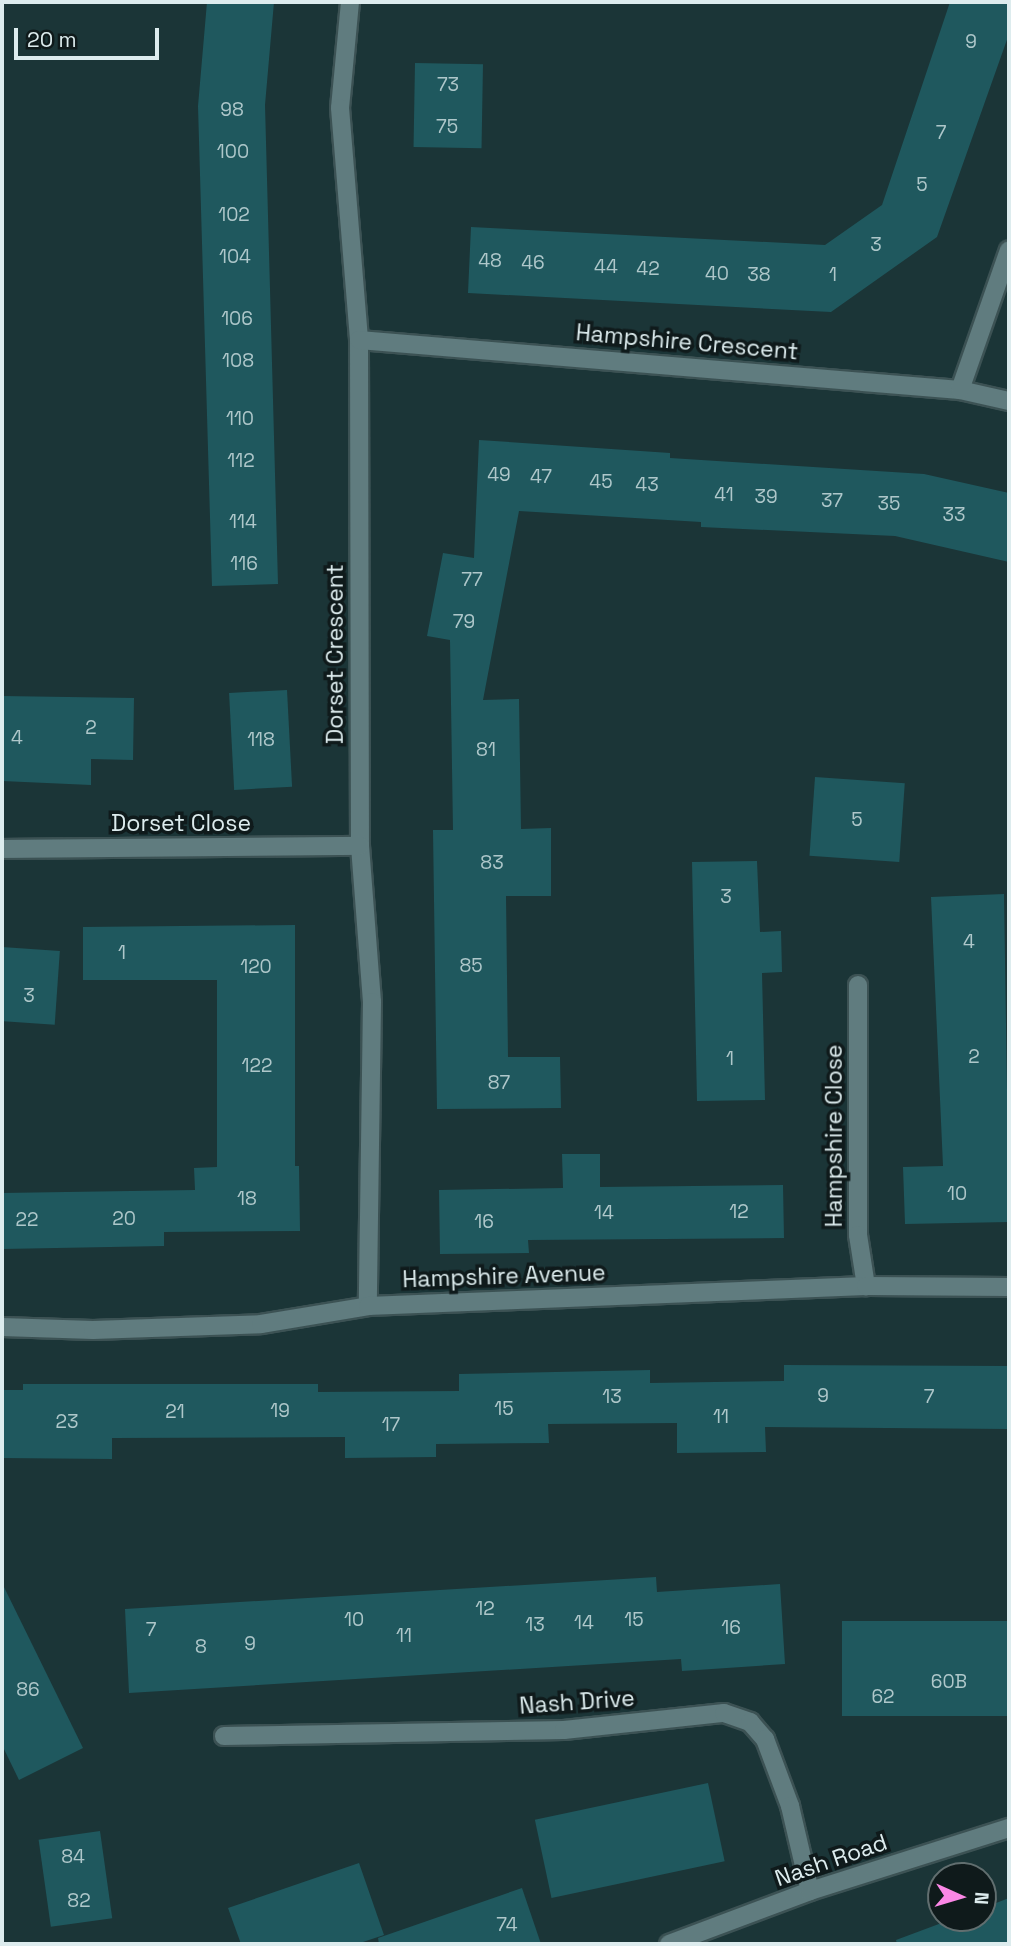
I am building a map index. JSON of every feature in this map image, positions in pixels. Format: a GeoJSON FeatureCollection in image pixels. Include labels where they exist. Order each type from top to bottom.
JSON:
{"type":"FeatureCollection","features":[{"type":"Feature","properties":{"kind":"street","name":"Dorset Crescent"},"geometry":{"type":"LineString","coordinates":[[350,2],[340,108],[359,340],[360,846],[372,1002],[368,1306]]}},
{"type":"Feature","properties":{"kind":"street"},"geometry":{"type":"LineString","coordinates":[[960,390],[1009,250]]}},
{"type":"Feature","properties":{"kind":"street","name":"Hampshire Crescent"},"geometry":{"type":"LineString","coordinates":[[359,340],[960,390],[1009,401]]}},
{"type":"Feature","properties":{"kind":"street","name":"Dorset Close"},"geometry":{"type":"LineString","coordinates":[[2,849],[360,846]]}},
{"type":"Feature","properties":{"kind":"street","name":"Hampshire Close"},"geometry":{"type":"LineString","coordinates":[[858,985],[858,1235],[866,1286]]}},
{"type":"Feature","properties":{"kind":"street","name":"Hampshire Avenue"},"geometry":{"type":"LineString","coordinates":[[2,1327],[93,1329],[261,1324],[368,1306],[866,1286],[1009,1287]]}},
{"type":"Feature","properties":{"kind":"street","name":"Nash Drive"},"geometry":{"type":"LineString","coordinates":[[224,1736],[564,1730],[724,1713],[750,1722],[765,1739],[790,1806],[810,1891]]}},
{"type":"Feature","properties":{"kind":"street","name":"Nash Road"},"geometry":{"type":"LineString","coordinates":[[669,1944],[810,1891],[1009,1828]]}},
{"type":"Feature","properties":{"kind":"building"},"geometry":{"type":"Polygon","coordinates":[[[207,2],[274,2],[265,105],[278,584],[212,586],[198,106],[207,2]]]}},
{"type":"Feature","properties":{"kind":"building"},"geometry":{"type":"Polygon","coordinates":[[[950,2],[1009,2],[1009,34],[937,237],[831,312],[468,293],[471,227],[825,245],[882,205],[950,2]]]}},
{"type":"Feature","properties":{"kind":"building"},"geometry":{"type":"Polygon","coordinates":[[[415,63],[483,64],[482,148],[414,147],[415,63]]]}},
{"type":"Feature","properties":{"kind":"building"},"geometry":{"type":"Polygon","coordinates":[[[479,440],[670,453],[670,458],[924,474],[1009,493],[1009,562],[895,536],[701,527],[701,522],[519,511],[483,700],[519,699],[521,829],[551,828],[551,896],[506,896],[508,1057],[560,1057],[561,1108],[437,1109],[433,830],[453,830],[450,640],[427,636],[443,553],[474,558],[479,440]]]}},
{"type":"Feature","properties":{"kind":"building"},"geometry":{"type":"Polygon","coordinates":[[[287,690],[292,787],[234,790],[229,693],[287,690]]]}},
{"type":"Feature","properties":{"kind":"building"},"geometry":{"type":"Polygon","coordinates":[[[2,696],[134,698],[133,760],[91,759],[91,785],[2,781],[2,696]]]}},
{"type":"Feature","properties":{"kind":"building"},"geometry":{"type":"Polygon","coordinates":[[[815,777],[905,783],[899,862],[809,856],[815,777]]]}},
{"type":"Feature","properties":{"kind":"building"},"geometry":{"type":"Polygon","coordinates":[[[757,861],[760,932],[781,931],[782,972],[762,973],[765,1100],[697,1101],[692,862],[757,861]]]}},
{"type":"Feature","properties":{"kind":"building"},"geometry":{"type":"Polygon","coordinates":[[[1004,894],[1009,1222],[905,1224],[903,1167],[943,1166],[931,897],[1004,894]]]}},
{"type":"Feature","properties":{"kind":"building"},"geometry":{"type":"Polygon","coordinates":[[[295,925],[295,1166],[299,1166],[300,1231],[164,1232],[164,1246],[2,1249],[2,1193],[195,1190],[194,1168],[217,1167],[217,980],[83,980],[83,927],[295,925]]]}},
{"type":"Feature","properties":{"kind":"building"},"geometry":{"type":"Polygon","coordinates":[[[2,947],[60,951],[55,1025],[2,1021],[2,947]]]}},
{"type":"Feature","properties":{"kind":"building"},"geometry":{"type":"Polygon","coordinates":[[[562,1154],[600,1154],[600,1187],[783,1185],[784,1238],[528,1240],[529,1253],[440,1254],[439,1190],[563,1188],[562,1154]]]}},
{"type":"Feature","properties":{"kind":"building"},"geometry":{"type":"Polygon","coordinates":[[[784,1365],[1009,1366],[1009,1429],[765,1427],[766,1452],[677,1453],[677,1423],[548,1424],[549,1443],[436,1444],[436,1457],[345,1458],[345,1437],[112,1438],[112,1459],[2,1458],[2,1390],[23,1390],[23,1384],[318,1384],[318,1392],[459,1391],[459,1374],[650,1370],[650,1383],[784,1381],[784,1365]]]}},
{"type":"Feature","properties":{"kind":"building"},"geometry":{"type":"Polygon","coordinates":[[[656,1577],[657,1592],[780,1584],[785,1664],[682,1671],[681,1659],[129,1693],[125,1609],[656,1577]]]}},
{"type":"Feature","properties":{"kind":"building"},"geometry":{"type":"Polygon","coordinates":[[[2,1583],[83,1748],[19,1780],[2,1745],[2,1583]]]}},
{"type":"Feature","properties":{"kind":"building"},"geometry":{"type":"Polygon","coordinates":[[[842,1621],[1009,1621],[1009,1716],[842,1716],[842,1621]]]}},
{"type":"Feature","properties":{"kind":"building"},"geometry":{"type":"Polygon","coordinates":[[[708,1783],[725,1861],[552,1898],[535,1820],[708,1783]]]}},
{"type":"Feature","properties":{"kind":"building"},"geometry":{"type":"Polygon","coordinates":[[[100,1831],[112,1918],[51,1927],[39,1840],[100,1831]]]}},
{"type":"Feature","properties":{"kind":"building"},"geometry":{"type":"Polygon","coordinates":[[[359,1863],[384,1935],[357,1944],[241,1944],[228,1908],[359,1863]]]}},
{"type":"Feature","properties":{"kind":"building"},"geometry":{"type":"Polygon","coordinates":[[[522,1888],[541,1944],[379,1944],[378,1938],[522,1888]]]}},
{"type":"Feature","properties":{"kind":"building"},"geometry":{"type":"Polygon","coordinates":[[[1009,1898],[1009,1944],[897,1944],[896,1940],[927,1928],[927,1932],[997,1932],[997,1903],[1009,1898]]]}}]}
